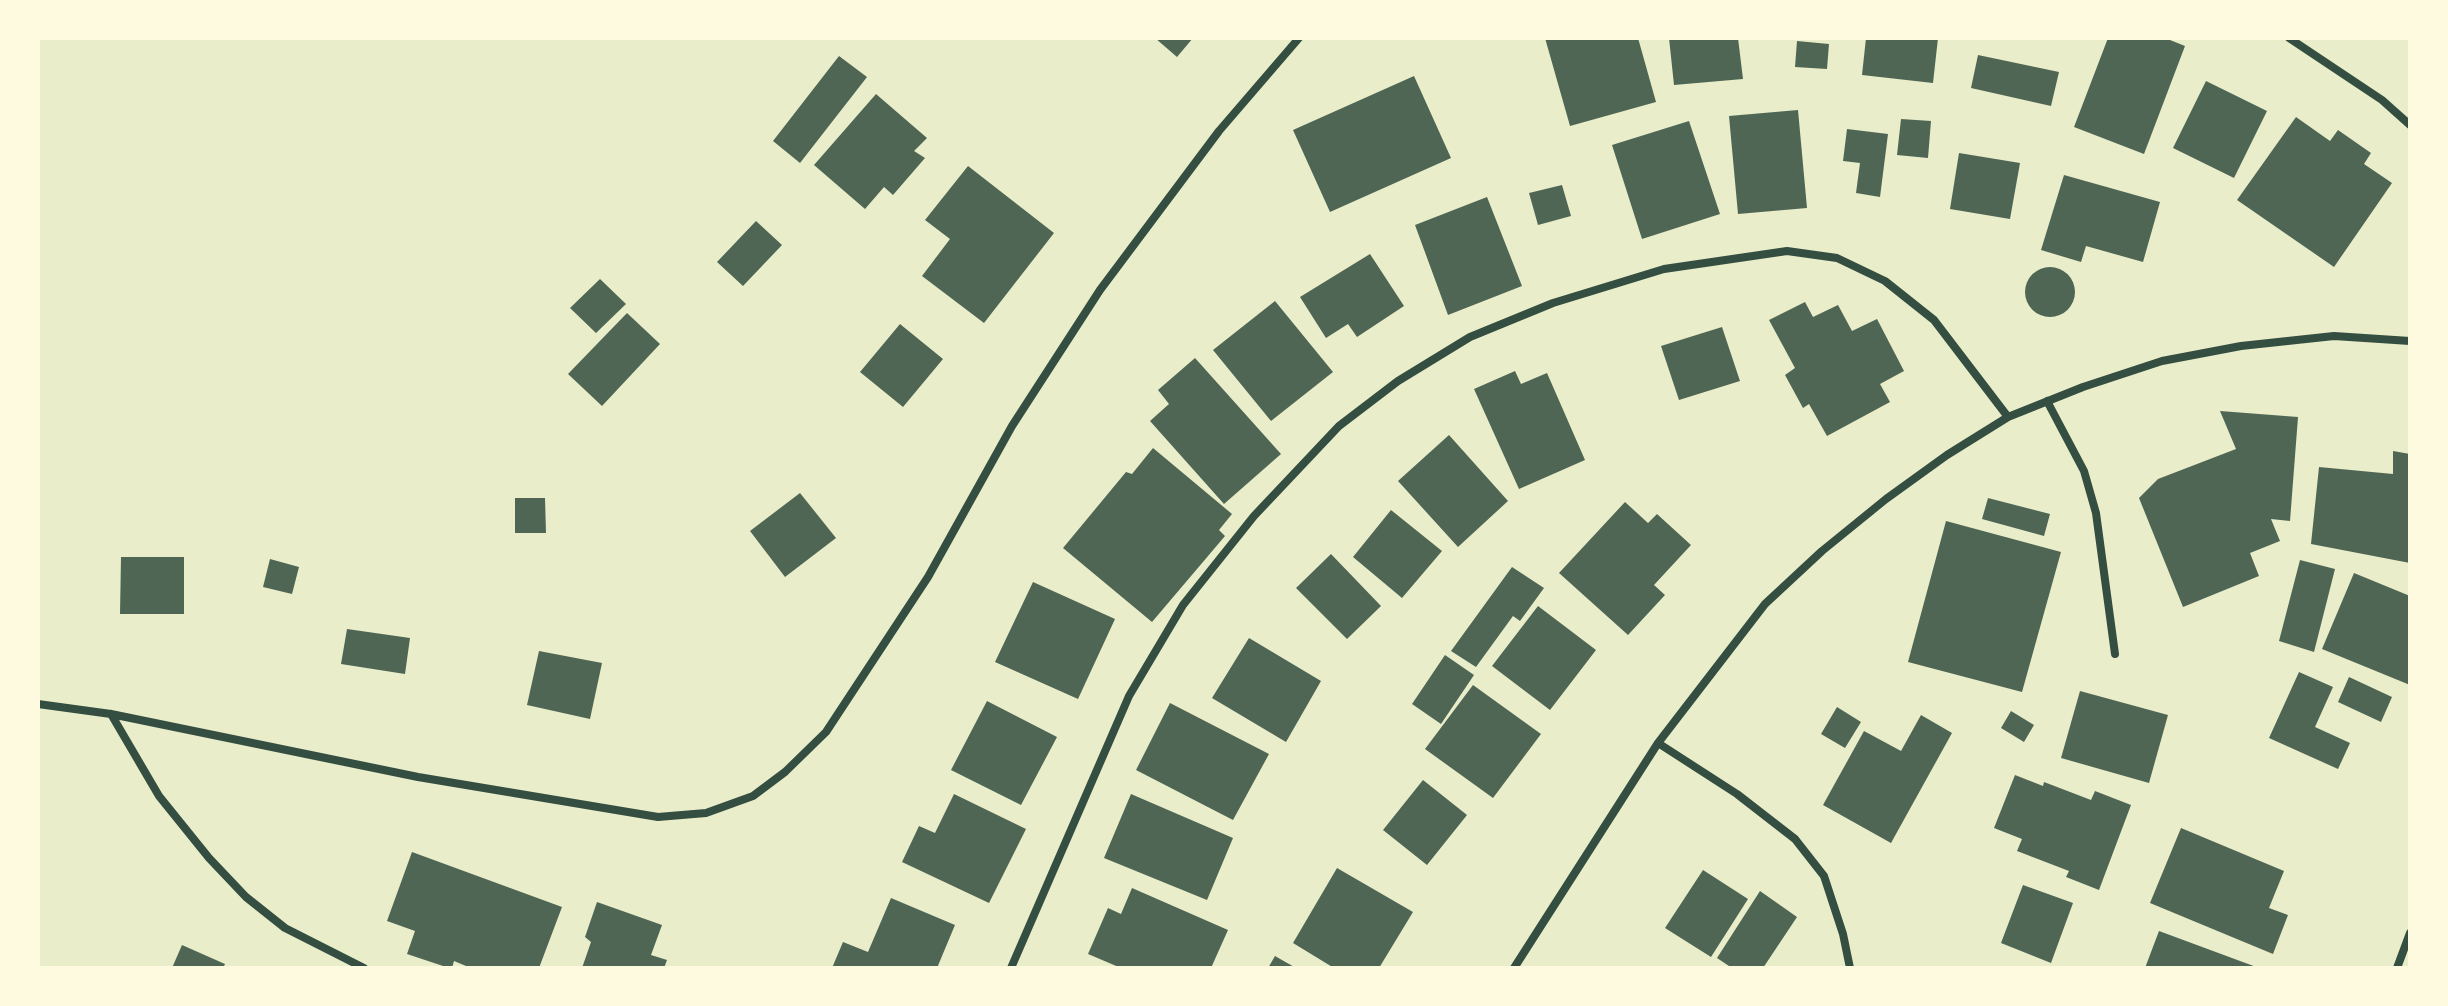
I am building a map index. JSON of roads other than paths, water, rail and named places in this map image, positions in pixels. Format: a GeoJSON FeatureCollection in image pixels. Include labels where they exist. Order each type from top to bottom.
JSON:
{"type":"FeatureCollection","features":[{"type":"Feature","properties":{"kind":"street"},"geometry":{"type":"LineString","coordinates":[[38,704],[111,714],[418,777],[658,817],[706,813],[753,796],[785,772],[826,732],[928,577],[1012,426],[1100,290],[1219,131],[1299,38]]}},
{"type":"Feature","properties":{"kind":"street"},"geometry":{"type":"LineString","coordinates":[[2289,38],[2382,100],[2410,125]]}},
{"type":"Feature","properties":{"kind":"street"},"geometry":{"type":"LineString","coordinates":[[1011,968],[1129,696],[1183,605],[1254,516],[1339,426],[1398,381],[1470,337],[1553,303],[1664,269],[1787,251],[1837,258],[1885,281],[1934,320],[2008,417]]}},
{"type":"Feature","properties":{"kind":"street"},"geometry":{"type":"LineString","coordinates":[[1514,968],[1658,743],[1765,604],[1822,551],[1947,455],[2008,417],[2083,387],[2162,361],[2241,346],[2334,336],[2410,341]]}},
{"type":"Feature","properties":{"kind":"street"},"geometry":{"type":"LineString","coordinates":[[2047,401],[2084,471],[2096,513],[2115,654]]}},
{"type":"Feature","properties":{"kind":"street"},"geometry":{"type":"LineString","coordinates":[[111,714],[159,796],[209,858],[246,897],[285,928],[364,968]]}},
{"type":"Feature","properties":{"kind":"street"},"geometry":{"type":"LineString","coordinates":[[1658,743],[1737,794],[1795,839],[1824,876],[1843,934],[1850,968]]}},
{"type":"Feature","properties":{"kind":"street"},"geometry":{"type":"LineString","coordinates":[[2397,968],[2410,933]]}}]}
